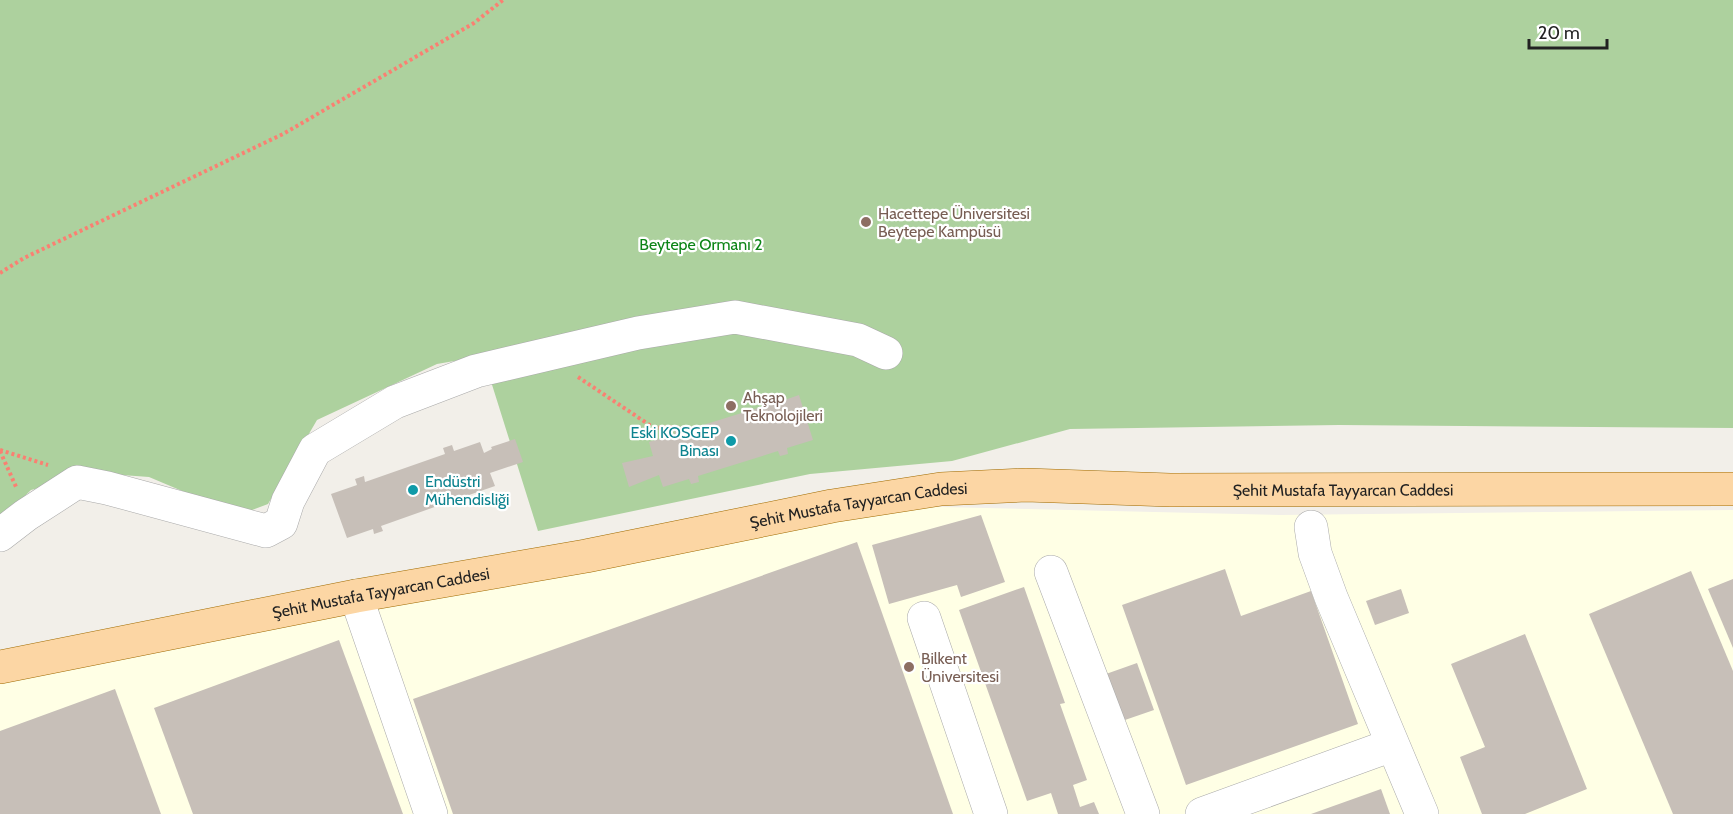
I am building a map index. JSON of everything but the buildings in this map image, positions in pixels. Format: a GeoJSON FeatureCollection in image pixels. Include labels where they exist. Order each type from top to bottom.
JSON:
{"type":"FeatureCollection","features":[{"type":"Feature","properties":{"kind":"main road","name":"Şehit Mustafa Tayyarcan Caddesi"},"geometry":{"type":"LineString","coordinates":[[0,667],[356,597],[585,556],[832,506],[941,489],[1026,485],[1234,490],[1733,489]]}},
{"type":"Feature","properties":{"kind":"lane"},"geometry":{"type":"LineString","coordinates":[[0,535],[32,510],[77,483],[107,488],[266,531],[281,524],[288,501],[315,450],[395,402],[476,371],[638,333],[735,317],[858,340],[886,353]]}},
{"type":"Feature","properties":{"kind":"lane"},"geometry":{"type":"LineString","coordinates":[[1311,527],[1315,553],[1392,746],[1422,814]]}},
{"type":"Feature","properties":{"kind":"lane"},"geometry":{"type":"LineString","coordinates":[[1051,572],[1143,814]]}},
{"type":"Feature","properties":{"kind":"lane"},"geometry":{"type":"LineString","coordinates":[[356,597],[431,814]]}},
{"type":"Feature","properties":{"kind":"lane"},"geometry":{"type":"LineString","coordinates":[[924,618],[991,814]]}},
{"type":"Feature","properties":{"kind":"lane"},"geometry":{"type":"LineString","coordinates":[[1202,814],[1392,746]]}},
{"type":"Feature","properties":{"kind":"path"},"geometry":{"type":"LineString","coordinates":[[0,273],[24,258],[283,134],[474,23],[502,0]]}},
{"type":"Feature","properties":{"kind":"path"},"geometry":{"type":"LineString","coordinates":[[542,355],[613,398],[654,428],[678,427]]}},
{"type":"Feature","properties":{"kind":"path"},"geometry":{"type":"LineString","coordinates":[[0,450],[47,464],[77,483]]}},
{"type":"Feature","properties":{"kind":"path"},"geometry":{"type":"LineString","coordinates":[[0,450],[16,488],[32,510]]}},
{"type":"Feature","properties":{"kind":"shaded area","name":"Bilkent Üniversitesi"},"geometry":{"type":"Polygon","coordinates":[[[897,506],[1280,515],[1733,510],[1733,814],[0,814],[0,684],[897,506]]]}},
{"type":"Feature","properties":{"kind":"green space","name":"Beytepe Ormanı 2"},"geometry":{"type":"Polygon","coordinates":[[[0,0],[1733,0],[1733,428],[1339,425],[1070,429],[952,461],[810,474],[538,531],[483,356],[437,364],[317,420],[268,504],[239,515],[149,477],[95,473],[31,490],[0,520],[0,0]]]}},
{"type":"Feature","properties":{"kind":"place","name":"Hacettepe Üniversitesi Beytepe Kampüsü"},"geometry":{"type":"Point","coordinates":[866,222]}},
{"type":"Feature","properties":{"kind":"place","name":"Ahşap Teknolojileri"},"geometry":{"type":"Point","coordinates":[731,406]}},
{"type":"Feature","properties":{"kind":"place","name":"Eski KOSGEP Binası"},"geometry":{"type":"Point","coordinates":[731,441]}},
{"type":"Feature","properties":{"kind":"place","name":"Endüstri Mühendisliği"},"geometry":{"type":"Point","coordinates":[413,490]}},
{"type":"Feature","properties":{"kind":"place","name":"Bilkent Üniversitesi"},"geometry":{"type":"Point","coordinates":[909,667]}}]}
